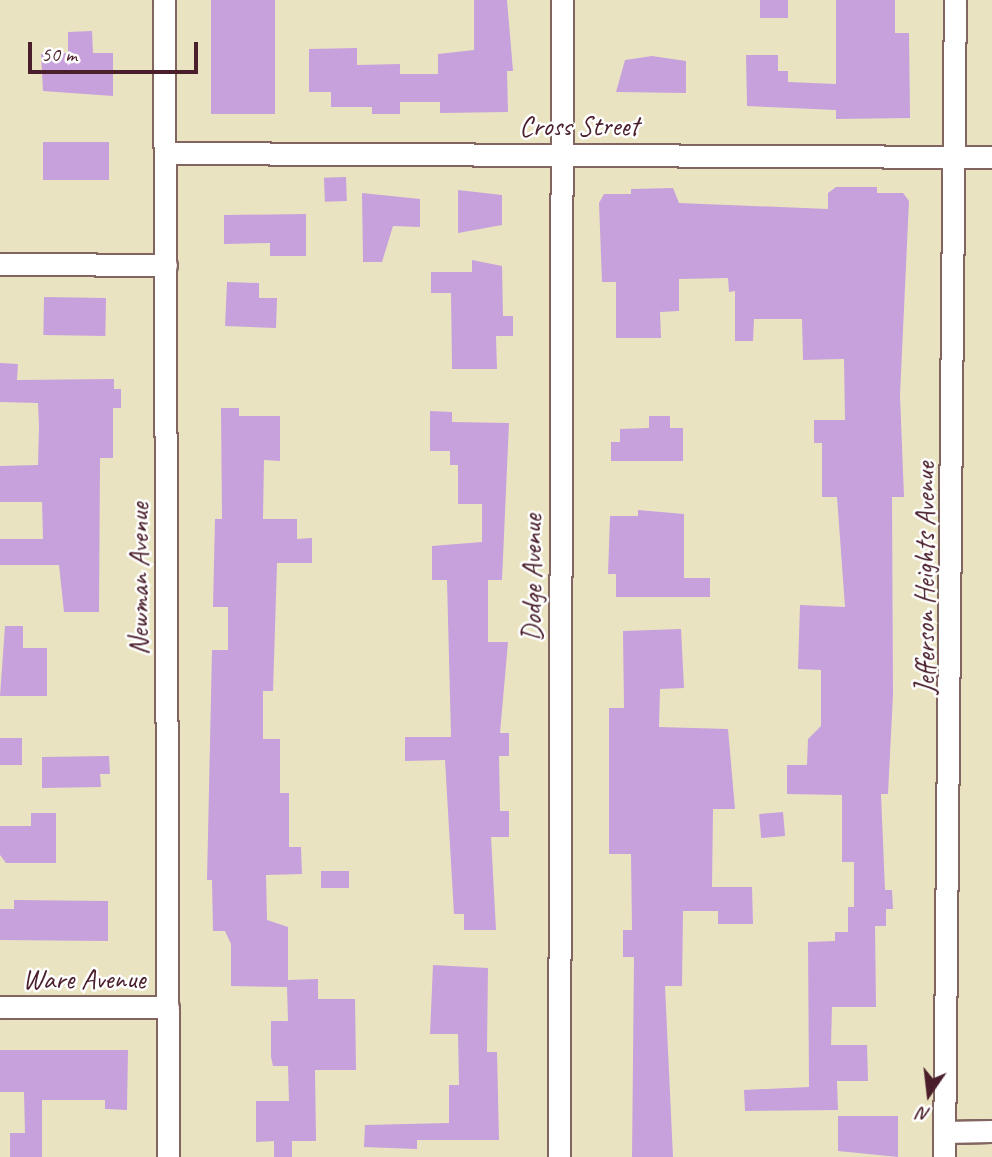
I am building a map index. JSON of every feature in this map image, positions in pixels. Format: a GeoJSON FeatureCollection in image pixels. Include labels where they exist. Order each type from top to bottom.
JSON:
{"type":"FeatureCollection","features":[{"type":"Feature","properties":{"kind":"street","name":"Newman Avenue"},"geometry":{"type":"LineString","coordinates":[[164,0],[168,1157]]}},
{"type":"Feature","properties":{"kind":"street","name":"Dodge Avenue"},"geometry":{"type":"LineString","coordinates":[[559,1157],[562,0]]}},
{"type":"Feature","properties":{"kind":"street","name":"Jefferson Heights Avenue"},"geometry":{"type":"LineString","coordinates":[[944,1157],[955,0]]}},
{"type":"Feature","properties":{"kind":"street","name":"Cross Street"},"geometry":{"type":"LineString","coordinates":[[165,153],[992,157]]}},
{"type":"Feature","properties":{"kind":"street"},"geometry":{"type":"LineString","coordinates":[[0,264],[166,264]]}},
{"type":"Feature","properties":{"kind":"street","name":"Ware Avenue"},"geometry":{"type":"LineString","coordinates":[[0,1007],[168,1007]]}},
{"type":"Feature","properties":{"kind":"street"},"geometry":{"type":"LineString","coordinates":[[944,1132],[992,1131]]}},
{"type":"Feature","properties":{"kind":"building"},"geometry":{"type":"Polygon","coordinates":[[[211,0],[275,0],[275,114],[211,114],[211,0]]]}},
{"type":"Feature","properties":{"kind":"building"},"geometry":{"type":"Polygon","coordinates":[[[474,0],[507,0],[513,71],[507,71],[508,112],[440,113],[440,102],[400,102],[400,114],[372,114],[372,107],[331,107],[331,92],[309,92],[309,49],[357,48],[357,65],[400,64],[400,74],[438,74],[438,54],[474,50],[474,0]]]}},
{"type":"Feature","properties":{"kind":"building"},"geometry":{"type":"Polygon","coordinates":[[[760,0],[788,0],[788,18],[760,18],[760,0]]]}},
{"type":"Feature","properties":{"kind":"building"},"geometry":{"type":"Polygon","coordinates":[[[836,0],[895,0],[895,33],[909,33],[910,118],[836,119],[836,110],[747,106],[746,55],[778,55],[778,71],[788,71],[788,82],[836,84],[836,0]]]}},
{"type":"Feature","properties":{"kind":"building"},"geometry":{"type":"Polygon","coordinates":[[[92,31],[93,53],[113,53],[113,96],[43,91],[41,54],[68,53],[68,32],[92,31]]]}},
{"type":"Feature","properties":{"kind":"building"},"geometry":{"type":"Polygon","coordinates":[[[652,56],[686,61],[686,93],[616,92],[625,60],[652,56]]]}},
{"type":"Feature","properties":{"kind":"building"},"geometry":{"type":"Polygon","coordinates":[[[43,142],[109,142],[109,180],[43,180],[43,142]]]}},
{"type":"Feature","properties":{"kind":"building"},"geometry":{"type":"Polygon","coordinates":[[[346,177],[347,201],[325,202],[324,178],[346,177]]]}},
{"type":"Feature","properties":{"kind":"building"},"geometry":{"type":"Polygon","coordinates":[[[836,187],[877,187],[877,193],[903,193],[909,201],[900,395],[904,497],[892,497],[893,694],[888,794],[881,794],[885,890],[892,890],[893,909],[886,909],[886,926],[875,926],[876,1007],[832,1007],[831,1045],[867,1045],[868,1081],[837,1081],[838,1110],[745,1111],[744,1090],[809,1087],[808,942],[835,941],[835,932],[848,932],[848,907],[854,907],[854,862],[842,862],[842,795],[787,794],[787,765],[807,765],[808,739],[821,726],[821,670],[798,669],[800,605],[845,607],[837,497],[822,497],[822,443],[814,443],[814,420],[845,420],[844,359],[803,360],[802,319],[754,319],[753,341],[735,341],[735,291],[729,292],[728,278],[679,279],[679,311],[660,312],[661,338],[616,338],[616,282],[602,282],[599,203],[604,194],[631,194],[631,189],[673,188],[679,203],[828,209],[828,193],[836,187]]]}},
{"type":"Feature","properties":{"kind":"building"},"geometry":{"type":"Polygon","coordinates":[[[458,190],[502,195],[502,225],[458,233],[458,190]]]}},
{"type":"Feature","properties":{"kind":"building"},"geometry":{"type":"Polygon","coordinates":[[[362,193],[420,199],[420,227],[393,226],[382,262],[363,262],[362,193]]]}},
{"type":"Feature","properties":{"kind":"building"},"geometry":{"type":"Polygon","coordinates":[[[306,214],[306,256],[270,256],[270,243],[224,244],[224,215],[306,214]]]}},
{"type":"Feature","properties":{"kind":"building"},"geometry":{"type":"Polygon","coordinates":[[[472,260],[502,266],[503,316],[513,316],[513,336],[496,336],[497,369],[452,369],[451,293],[431,293],[431,272],[472,272],[472,260]]]}},
{"type":"Feature","properties":{"kind":"building"},"geometry":{"type":"Polygon","coordinates":[[[227,282],[259,283],[259,298],[277,298],[276,328],[225,326],[227,282]]]}},
{"type":"Feature","properties":{"kind":"building"},"geometry":{"type":"Polygon","coordinates":[[[44,297],[106,298],[105,336],[43,335],[44,297]]]}},
{"type":"Feature","properties":{"kind":"building"},"geometry":{"type":"Polygon","coordinates":[[[0,363],[18,364],[17,380],[114,379],[114,389],[121,389],[121,408],[113,408],[113,458],[100,458],[99,612],[64,612],[59,565],[0,565],[0,539],[43,539],[42,502],[0,502],[0,466],[38,465],[39,427],[38,403],[0,402],[0,363]]]}},
{"type":"Feature","properties":{"kind":"building"},"geometry":{"type":"Polygon","coordinates":[[[221,408],[239,408],[239,416],[280,416],[280,461],[264,460],[263,519],[297,519],[297,539],[312,538],[312,563],[277,563],[273,691],[263,691],[263,739],[280,739],[280,793],[289,793],[289,847],[301,847],[302,874],[266,875],[267,920],[288,927],[288,980],[318,979],[318,999],[355,999],[356,1070],[315,1070],[316,1141],[292,1141],[292,1157],[274,1157],[274,1141],[256,1142],[256,1101],[289,1101],[288,1066],[273,1066],[271,1057],[271,1021],[288,1021],[287,987],[231,986],[231,944],[225,931],[213,931],[212,880],[207,880],[212,650],[228,650],[228,607],[213,607],[215,519],[222,519],[221,408]]]}},
{"type":"Feature","properties":{"kind":"building"},"geometry":{"type":"Polygon","coordinates":[[[430,411],[452,412],[452,422],[509,423],[502,580],[488,580],[488,642],[508,642],[500,733],[509,733],[509,756],[499,756],[500,811],[509,811],[509,837],[491,837],[496,930],[464,930],[464,914],[454,914],[445,760],[405,761],[405,737],[451,737],[447,580],[432,580],[432,546],[482,542],[482,504],[458,504],[458,465],[450,465],[450,451],[430,451],[430,411]]]}},
{"type":"Feature","properties":{"kind":"building"},"geometry":{"type":"Polygon","coordinates":[[[649,416],[670,416],[670,428],[683,428],[683,461],[611,461],[611,442],[620,442],[620,429],[649,428],[649,416]]]}},
{"type":"Feature","properties":{"kind":"building"},"geometry":{"type":"Polygon","coordinates":[[[638,510],[684,514],[684,578],[710,578],[710,597],[616,597],[616,574],[608,574],[610,516],[638,516],[638,510]]]}},
{"type":"Feature","properties":{"kind":"building"},"geometry":{"type":"Polygon","coordinates":[[[5,626],[23,626],[23,648],[47,648],[47,696],[0,696],[5,626]]]}},
{"type":"Feature","properties":{"kind":"building"},"geometry":{"type":"Polygon","coordinates":[[[681,629],[684,688],[660,689],[659,727],[728,729],[735,809],[713,809],[712,887],[752,887],[753,924],[718,924],[718,911],[683,911],[682,986],[665,986],[673,1157],[632,1157],[634,957],[623,957],[623,930],[632,930],[631,854],[609,854],[609,708],[624,708],[623,631],[681,629]]]}},
{"type":"Feature","properties":{"kind":"building"},"geometry":{"type":"Polygon","coordinates":[[[0,738],[22,738],[22,765],[0,765],[0,738]]]}},
{"type":"Feature","properties":{"kind":"building"},"geometry":{"type":"Polygon","coordinates":[[[109,756],[110,774],[100,774],[101,787],[42,788],[42,757],[109,756]]]}},
{"type":"Feature","properties":{"kind":"building"},"geometry":{"type":"Polygon","coordinates":[[[783,812],[785,836],[761,838],[759,814],[783,812]]]}},
{"type":"Feature","properties":{"kind":"building"},"geometry":{"type":"Polygon","coordinates":[[[31,813],[56,813],[56,863],[6,863],[0,855],[0,826],[31,826],[31,813]]]}},
{"type":"Feature","properties":{"kind":"building"},"geometry":{"type":"Polygon","coordinates":[[[321,871],[349,871],[349,888],[321,888],[321,871]]]}},
{"type":"Feature","properties":{"kind":"building"},"geometry":{"type":"Polygon","coordinates":[[[14,900],[108,901],[108,941],[0,940],[0,909],[14,909],[14,900]]]}},
{"type":"Feature","properties":{"kind":"building"},"geometry":{"type":"Polygon","coordinates":[[[433,965],[488,968],[487,1052],[497,1052],[499,1140],[417,1140],[417,1149],[364,1147],[365,1125],[449,1123],[449,1085],[459,1085],[458,1034],[430,1034],[433,965]]]}},
{"type":"Feature","properties":{"kind":"building"},"geometry":{"type":"Polygon","coordinates":[[[0,1050],[128,1050],[127,1110],[105,1109],[105,1100],[42,1100],[42,1157],[10,1157],[10,1133],[25,1133],[24,1092],[0,1092],[0,1050]]]}},
{"type":"Feature","properties":{"kind":"building"},"geometry":{"type":"Polygon","coordinates":[[[838,1116],[898,1116],[898,1157],[838,1151],[838,1116]]]}}]}
